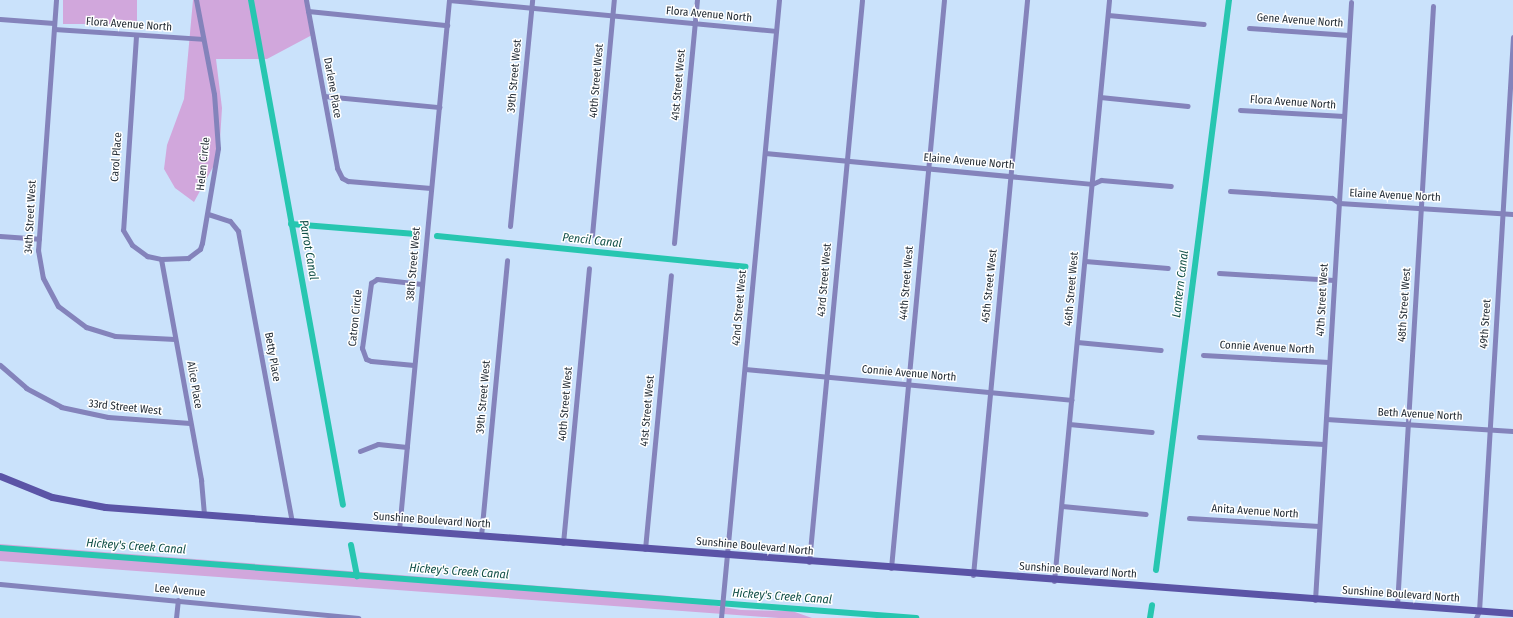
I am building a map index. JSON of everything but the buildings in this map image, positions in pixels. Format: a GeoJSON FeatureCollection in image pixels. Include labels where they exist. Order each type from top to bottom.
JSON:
{"type":"FeatureCollection","features":[{"type":"Feature","properties":{"kind":"street","name":"34th Street West"},"geometry":{"type":"LineString","coordinates":[[56,0],[39,239],[39,265],[48,290],[58,306],[74,320],[108,335],[175,339]]}},
{"type":"Feature","properties":{"kind":"street","name":"Helen Circle"},"geometry":{"type":"LineString","coordinates":[[161,259],[188,258],[194,256],[202,243],[216,167],[218,129],[196,0]]}},
{"type":"Feature","properties":{"kind":"street","name":"Darlene Place"},"geometry":{"type":"LineString","coordinates":[[306,0],[337,168],[342,178],[348,181],[431,188]]}},
{"type":"Feature","properties":{"kind":"street","name":"Flora Avenue North"},"geometry":{"type":"LineString","coordinates":[[449,0],[776,31]]}},
{"type":"Feature","properties":{"kind":"street","name":"38th Street West"},"geometry":{"type":"LineString","coordinates":[[398,530],[449,0]]}},
{"type":"Feature","properties":{"kind":"street","name":"39th Street West"},"geometry":{"type":"LineString","coordinates":[[510,226],[532,0]]}},
{"type":"Feature","properties":{"kind":"street","name":"40th Street West"},"geometry":{"type":"LineString","coordinates":[[592,235],[614,0]]}},
{"type":"Feature","properties":{"kind":"street","name":"41st Street West"},"geometry":{"type":"LineString","coordinates":[[674,243],[697,0]]}},
{"type":"Feature","properties":{"kind":"street","name":"42nd Street West"},"geometry":{"type":"LineString","coordinates":[[721,618],[779,0]]}},
{"type":"Feature","properties":{"kind":"street","name":"43rd Street West"},"geometry":{"type":"LineString","coordinates":[[809,562],[862,0]]}},
{"type":"Feature","properties":{"kind":"street","name":"44th Street West"},"geometry":{"type":"LineString","coordinates":[[891,568],[944,0]]}},
{"type":"Feature","properties":{"kind":"street","name":"45th Street West"},"geometry":{"type":"LineString","coordinates":[[973,575],[1027,0]]}},
{"type":"Feature","properties":{"kind":"street","name":"46th Street West"},"geometry":{"type":"LineString","coordinates":[[1054,581],[1109,0]]}},
{"type":"Feature","properties":{"kind":"street","name":"47th Street West"},"geometry":{"type":"LineString","coordinates":[[1315,600],[1351,2]]}},
{"type":"Feature","properties":{"kind":"street","name":"48th Street West"},"geometry":{"type":"LineString","coordinates":[[1397,605],[1433,6]]}},
{"type":"Feature","properties":{"kind":"street"},"geometry":{"type":"LineString","coordinates":[[308,11],[447,25]]}},
{"type":"Feature","properties":{"kind":"street"},"geometry":{"type":"LineString","coordinates":[[1108,16],[1204,24]]}},
{"type":"Feature","properties":{"kind":"street"},"geometry":{"type":"LineString","coordinates":[[0,19],[54,23]]}},
{"type":"Feature","properties":{"kind":"street","name":"Gene Avenue North"},"geometry":{"type":"LineString","coordinates":[[1249,28],[1349,34]]}},
{"type":"Feature","properties":{"kind":"street","name":"Flora Avenue North"},"geometry":{"type":"LineString","coordinates":[[54,29],[136,36],[203,39]]}},
{"type":"Feature","properties":{"kind":"street","name":"Carol Place"},"geometry":{"type":"LineString","coordinates":[[136,36],[122,224],[126,235],[137,249],[148,256],[161,259]]}},
{"type":"Feature","properties":{"kind":"street","name":"49th Street"},"geometry":{"type":"LineString","coordinates":[[1478,614],[1513,37]]}},
{"type":"Feature","properties":{"kind":"street"},"geometry":{"type":"LineString","coordinates":[[324,96],[439,107]]}},
{"type":"Feature","properties":{"kind":"street"},"geometry":{"type":"LineString","coordinates":[[1100,97],[1188,106]]}},
{"type":"Feature","properties":{"kind":"street","name":"Flora Avenue North"},"geometry":{"type":"LineString","coordinates":[[1240,110],[1344,116]]}},
{"type":"Feature","properties":{"kind":"street","name":"Elaine Avenue North"},"geometry":{"type":"LineString","coordinates":[[765,153],[1092,184],[1101,180],[1171,186]]}},
{"type":"Feature","properties":{"kind":"street","name":"Elaine Avenue North"},"geometry":{"type":"LineString","coordinates":[[1230,191],[1332,198],[1339,203],[1513,214]]}},
{"type":"Feature","properties":{"kind":"street","name":"Betty Place"},"geometry":{"type":"LineString","coordinates":[[208,214],[230,222],[238,231],[292,522]]}},
{"type":"Feature","properties":{"kind":"street"},"geometry":{"type":"LineString","coordinates":[[0,236],[39,239]]}},
{"type":"Feature","properties":{"kind":"street","name":"Alice Place"},"geometry":{"type":"LineString","coordinates":[[161,259],[190,423],[204,515]]}},
{"type":"Feature","properties":{"kind":"street","name":"39th Street West"},"geometry":{"type":"LineString","coordinates":[[481,536],[507,260]]}},
{"type":"Feature","properties":{"kind":"street"},"geometry":{"type":"LineString","coordinates":[[1085,261],[1168,268]]}},
{"type":"Feature","properties":{"kind":"street","name":"40th Street West"},"geometry":{"type":"LineString","coordinates":[[563,543],[589,268]]}},
{"type":"Feature","properties":{"kind":"street"},"geometry":{"type":"LineString","coordinates":[[1219,273],[1334,280]]}},
{"type":"Feature","properties":{"kind":"street","name":"41st Street West"},"geometry":{"type":"LineString","coordinates":[[645,549],[671,275]]}},
{"type":"Feature","properties":{"kind":"street","name":"Catron Circle"},"geometry":{"type":"LineString","coordinates":[[414,365],[366,359],[362,354],[363,340],[371,283],[377,279],[422,284]]}},
{"type":"Feature","properties":{"kind":"street"},"geometry":{"type":"LineString","coordinates":[[1077,342],[1161,350]]}},
{"type":"Feature","properties":{"kind":"street","name":"Connie Avenue North"},"geometry":{"type":"LineString","coordinates":[[1203,355],[1329,362]]}},
{"type":"Feature","properties":{"kind":"street","name":"33rd Street West"},"geometry":{"type":"LineString","coordinates":[[0,365],[26,388],[61,407],[108,417],[190,423]]}},
{"type":"Feature","properties":{"kind":"street","name":"Connie Avenue North"},"geometry":{"type":"LineString","coordinates":[[745,369],[1072,400]]}},
{"type":"Feature","properties":{"kind":"street","name":"Beth Avenue North"},"geometry":{"type":"LineString","coordinates":[[1326,420],[1513,431]]}},
{"type":"Feature","properties":{"kind":"street"},"geometry":{"type":"LineString","coordinates":[[1069,424],[1152,432]]}},
{"type":"Feature","properties":{"kind":"street"},"geometry":{"type":"LineString","coordinates":[[1199,437],[1324,444]]}},
{"type":"Feature","properties":{"kind":"street"},"geometry":{"type":"LineString","coordinates":[[360,451],[378,444],[407,447]]}},
{"type":"Feature","properties":{"kind":"street","name":"Sunshine Boulevard North"},"geometry":{"type":"LineString","coordinates":[[0,476],[25,488],[72,502],[204,515],[973,575],[1397,605],[1478,614],[1513,614]]}},
{"type":"Feature","properties":{"kind":"street"},"geometry":{"type":"LineString","coordinates":[[1062,506],[1146,514]]}},
{"type":"Feature","properties":{"kind":"street","name":"Anita Avenue North"},"geometry":{"type":"LineString","coordinates":[[1189,518],[1319,526]]}},
{"type":"Feature","properties":{"kind":"street","name":"Lee Avenue"},"geometry":{"type":"LineString","coordinates":[[0,584],[358,618]]}},
{"type":"Feature","properties":{"kind":"street"},"geometry":{"type":"LineString","coordinates":[[176,618],[178,600]]}},
{"type":"Feature","properties":{"kind":"shaded area"},"geometry":{"type":"Polygon","coordinates":[[[63,0],[137,0],[137,24],[63,24],[63,0]]]}},
{"type":"Feature","properties":{"kind":"shaded area"},"geometry":{"type":"Polygon","coordinates":[[[193,0],[305,0],[312,35],[267,59],[216,59],[222,108],[219,156],[194,202],[175,188],[164,169],[167,145],[184,99],[193,0]]]}},
{"type":"Feature","properties":{"kind":"shaded area"},"geometry":{"type":"Polygon","coordinates":[[[0,544],[670,596],[675,599],[741,610],[792,611],[812,618],[779,618],[0,561],[0,544]]]}},
{"type":"Feature","properties":{"kind":"waterway","name":"Parrot Canal"},"geometry":{"type":"LineString","coordinates":[[251,0],[343,505]]}},
{"type":"Feature","properties":{"kind":"waterway","name":"Lantern Canal"},"geometry":{"type":"LineString","coordinates":[[1156,570],[1229,0]]}},
{"type":"Feature","properties":{"kind":"waterway","name":"Pencil Canal"},"geometry":{"type":"LineString","coordinates":[[291,224],[416,234]]}},
{"type":"Feature","properties":{"kind":"waterway","name":"Pencil Canal"},"geometry":{"type":"LineString","coordinates":[[437,236],[745,267]]}},
{"type":"Feature","properties":{"kind":"waterway","name":"Parrot Canal"},"geometry":{"type":"LineString","coordinates":[[351,545],[357,576]]}},
{"type":"Feature","properties":{"kind":"waterway","name":"Hickey's Creek Canal"},"geometry":{"type":"LineString","coordinates":[[0,548],[916,618]]}},
{"type":"Feature","properties":{"kind":"waterway","name":"Lantern Canal"},"geometry":{"type":"LineString","coordinates":[[1150,618],[1152,605]]}}]}
